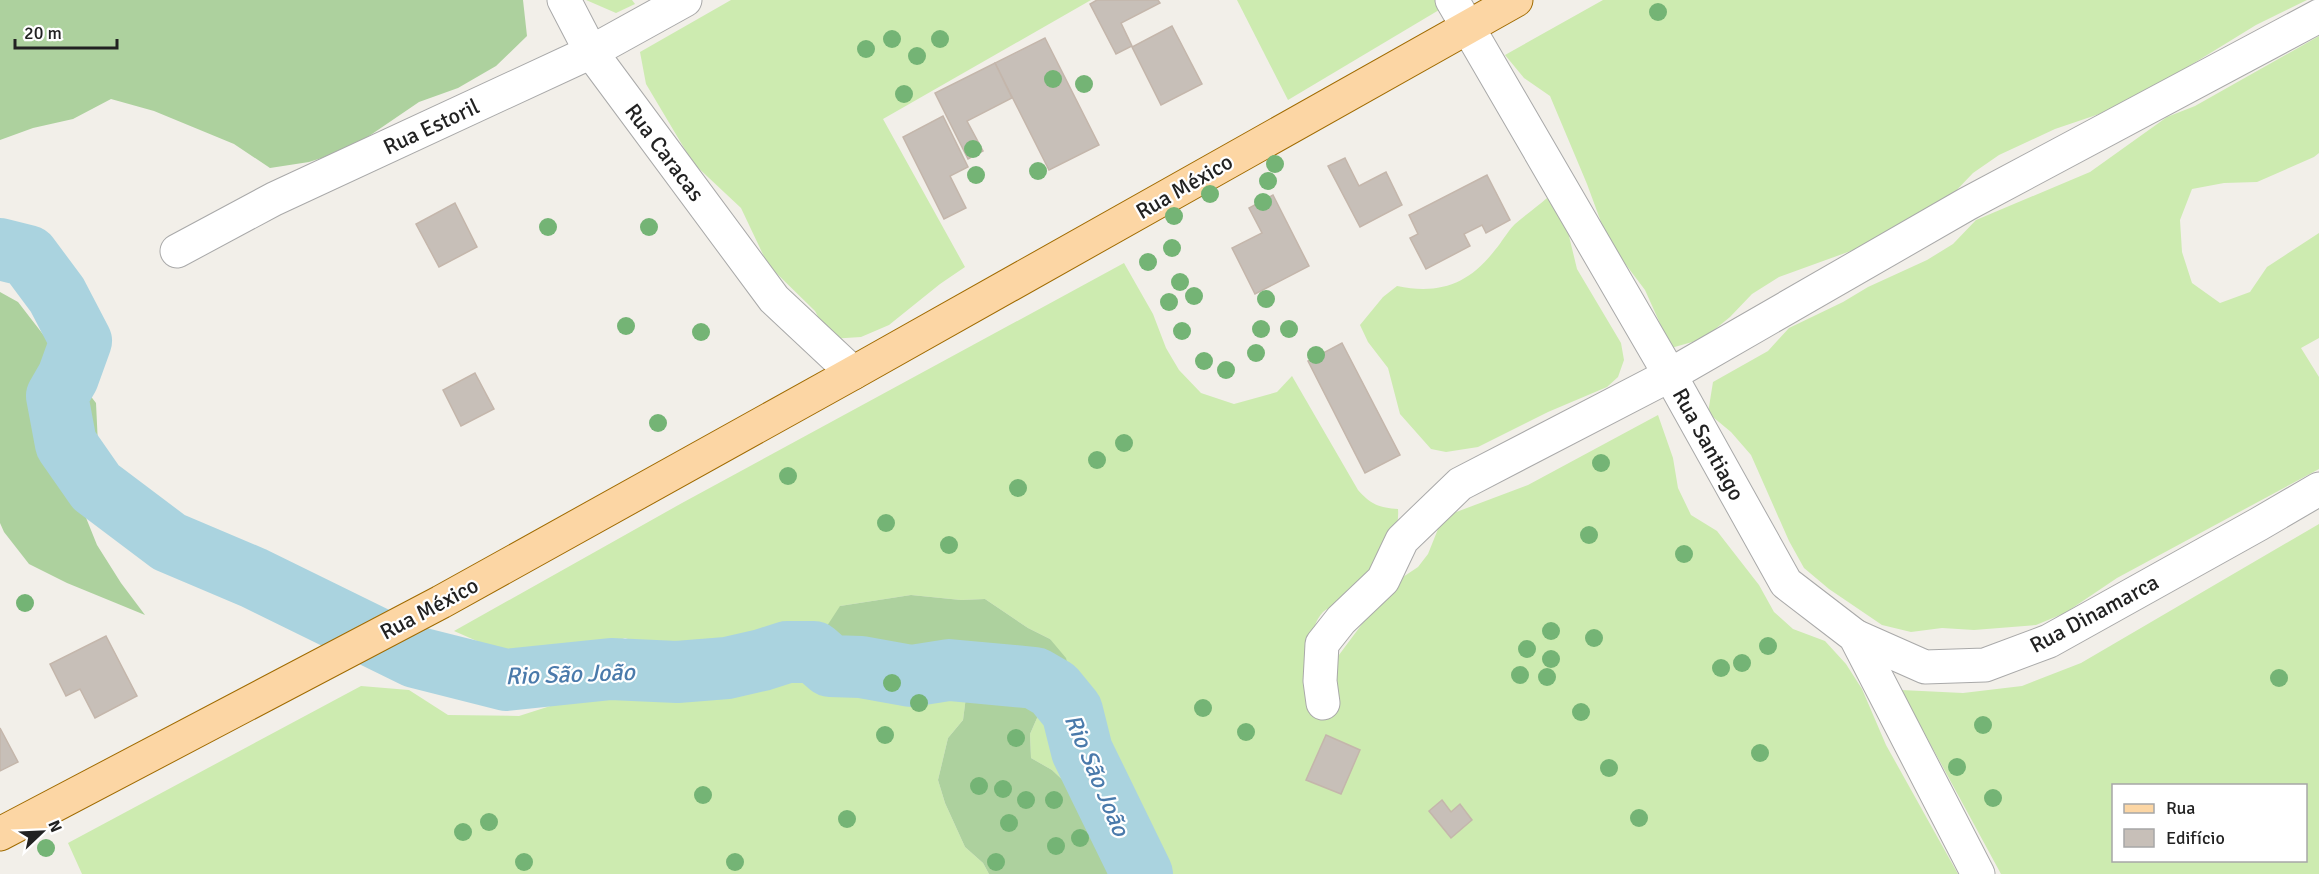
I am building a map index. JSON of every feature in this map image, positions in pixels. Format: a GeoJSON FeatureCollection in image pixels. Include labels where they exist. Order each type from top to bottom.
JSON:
{"type":"FeatureCollection","features":[{"type":"Feature","properties":{"kind":"main road","name":"Rua México"},"geometry":{"type":"LineString","coordinates":[[0,834],[441,602],[853,373],[1459,13],[1516,0]]}},
{"type":"Feature","properties":{"kind":"street","name":"Rua Caracas"},"geometry":{"type":"LineString","coordinates":[[564,0],[591,52],[774,299],[853,373]]}},
{"type":"Feature","properties":{"kind":"street","name":"Rua Estoril"},"geometry":{"type":"LineString","coordinates":[[177,251],[274,200],[591,52],[685,0]]}},
{"type":"Feature","properties":{"kind":"street","name":"Rua Santiago"},"geometry":{"type":"LineString","coordinates":[[1459,13],[1670,375],[1786,583],[1855,636],[1978,874]]}},
{"type":"Feature","properties":{"kind":"street"},"geometry":{"type":"LineString","coordinates":[[1323,703],[1320,681],[1322,644],[1341,620],[1383,580],[1402,540],[1460,484],[1670,375],[1967,204],[2319,16]]}},
{"type":"Feature","properties":{"kind":"street","name":"Rua Dinamarca"},"geometry":{"type":"LineString","coordinates":[[1855,636],[1925,667],[1985,665],[2049,641],[2319,489]]}},
{"type":"Feature","properties":{"kind":"green space"},"geometry":{"type":"Polygon","coordinates":[[[0,0],[523,0],[527,36],[496,66],[458,88],[419,102],[350,149],[309,162],[270,168],[234,144],[154,111],[111,99],[73,119],[33,128],[0,140],[0,0]]]}},
{"type":"Feature","properties":{"kind":"green space"},"geometry":{"type":"Polygon","coordinates":[[[586,0],[632,0],[635,4],[616,13],[586,0]]]}},
{"type":"Feature","properties":{"kind":"green space"},"geometry":{"type":"Polygon","coordinates":[[[731,0],[1091,0],[883,119],[965,267],[889,325],[861,337],[830,339],[815,311],[768,265],[741,208],[693,163],[646,84],[640,52],[731,0]]]}},
{"type":"Feature","properties":{"kind":"green space"},"geometry":{"type":"Polygon","coordinates":[[[1237,0],[1435,0],[1439,10],[1288,100],[1237,0]]]}},
{"type":"Feature","properties":{"kind":"green space"},"geometry":{"type":"Polygon","coordinates":[[[1603,0],[2307,0],[2256,25],[2142,95],[2114,109],[2055,129],[1999,155],[1973,173],[1951,196],[1870,244],[1779,277],[1752,294],[1730,317],[1703,339],[1671,348],[1645,290],[1608,241],[1550,96],[1524,78],[1505,55],[1603,0]]]}},
{"type":"Feature","properties":{"kind":"green space"},"geometry":{"type":"Polygon","coordinates":[[[2319,36],[2319,153],[2257,182],[2224,183],[2192,189],[2180,220],[2182,252],[2192,283],[2220,303],[2250,292],[2267,267],[2319,233],[2319,338],[2301,348],[2319,377],[2319,469],[2117,578],[2065,613],[2036,625],[1974,630],[1942,628],[1911,632],[1882,625],[1829,589],[1804,568],[1789,541],[1751,455],[1731,432],[1708,413],[1713,382],[1768,351],[1789,328],[1868,287],[1927,260],[1953,244],[1976,220],[2090,172],[2167,117],[2195,106],[2319,36]]]}},
{"type":"Feature","properties":{"kind":"green space"},"geometry":{"type":"Polygon","coordinates":[[[1547,198],[1562,207],[1577,269],[1621,343],[1624,360],[1618,377],[1607,387],[1548,412],[1478,447],[1446,452],[1431,449],[1400,414],[1388,368],[1368,342],[1360,325],[1383,297],[1397,286],[1440,288],[1464,279],[1485,262],[1515,224],[1547,198]]]}},
{"type":"Feature","properties":{"kind":"green space"},"geometry":{"type":"Polygon","coordinates":[[[1124,263],[1153,314],[1166,348],[1179,370],[1201,393],[1234,404],[1277,392],[1292,376],[1358,490],[1376,504],[1398,509],[1394,538],[1379,564],[1358,587],[1323,612],[1316,622],[1311,642],[1333,663],[1391,585],[1418,567],[1428,554],[1440,524],[1451,514],[1528,485],[1658,415],[1673,458],[1678,488],[1691,515],[1717,531],[1759,585],[1774,612],[1793,629],[1825,641],[1846,664],[1862,689],[1886,745],[1958,874],[1117,874],[1098,832],[1080,811],[1070,787],[1052,770],[1031,758],[1030,734],[1041,709],[1073,684],[1050,639],[1028,628],[985,599],[961,600],[911,595],[840,606],[842,642],[860,657],[784,639],[746,654],[704,661],[665,652],[625,638],[586,652],[544,656],[502,652],[454,631],[682,503],[1124,263]]]}},
{"type":"Feature","properties":{"kind":"green space"},"geometry":{"type":"Polygon","coordinates":[[[0,292],[18,302],[96,403],[98,445],[66,468],[97,545],[145,615],[67,583],[29,564],[4,532],[0,523],[0,292]]]}},
{"type":"Feature","properties":{"kind":"green space"},"geometry":{"type":"Polygon","coordinates":[[[2319,524],[2319,874],[2001,874],[1901,690],[1963,693],[2022,686],[2081,663],[2319,524]]]}},
{"type":"Feature","properties":{"kind":"green space"},"geometry":{"type":"Polygon","coordinates":[[[911,595],[961,600],[985,599],[1028,628],[1050,639],[1066,658],[1073,684],[1041,709],[1030,734],[1031,758],[1052,770],[1070,787],[1080,811],[1098,832],[1117,874],[989,874],[983,863],[965,847],[945,803],[938,780],[948,738],[963,720],[966,697],[929,669],[906,659],[860,657],[827,626],[840,606],[911,595]]]}},
{"type":"Feature","properties":{"kind":"green space"},"geometry":{"type":"Polygon","coordinates":[[[793,663],[815,675],[832,679],[897,684],[966,697],[963,720],[948,738],[938,780],[945,803],[965,847],[983,863],[989,874],[82,874],[68,843],[361,686],[409,690],[448,715],[519,716],[591,693],[706,678],[751,677],[793,663]]]}},
{"type":"Feature","properties":{"kind":"building"},"geometry":{"type":"Polygon","coordinates":[[[1097,0],[1158,0],[1160,3],[1121,23],[1132,46],[1116,54],[1090,4],[1097,0]]]}},
{"type":"Feature","properties":{"kind":"building"},"geometry":{"type":"Polygon","coordinates":[[[1172,26],[1202,84],[1161,105],[1132,47],[1172,26]]]}},
{"type":"Feature","properties":{"kind":"building"},"geometry":{"type":"Polygon","coordinates":[[[1045,38],[1099,145],[1049,170],[995,63],[1045,38]]]}},
{"type":"Feature","properties":{"kind":"building"},"geometry":{"type":"Polygon","coordinates":[[[995,63],[1012,98],[967,121],[983,151],[968,159],[935,93],[995,63]]]}},
{"type":"Feature","properties":{"kind":"building"},"geometry":{"type":"Polygon","coordinates":[[[943,116],[968,167],[950,176],[966,208],[944,219],[903,137],[943,116]]]}},
{"type":"Feature","properties":{"kind":"building"},"geometry":{"type":"Polygon","coordinates":[[[1345,158],[1359,186],[1386,172],[1402,205],[1360,227],[1328,166],[1345,158]]]}},
{"type":"Feature","properties":{"kind":"building"},"geometry":{"type":"Polygon","coordinates":[[[1487,175],[1510,220],[1486,233],[1482,225],[1464,234],[1470,246],[1426,269],[1410,238],[1418,234],[1409,215],[1487,175]]]}},
{"type":"Feature","properties":{"kind":"building"},"geometry":{"type":"Polygon","coordinates":[[[1273,195],[1309,266],[1255,294],[1232,248],[1262,233],[1249,208],[1273,195]]]}},
{"type":"Feature","properties":{"kind":"building"},"geometry":{"type":"Polygon","coordinates":[[[455,203],[477,247],[439,267],[416,224],[455,203]]]}},
{"type":"Feature","properties":{"kind":"building"},"geometry":{"type":"Polygon","coordinates":[[[1342,343],[1400,455],[1365,473],[1308,361],[1342,343]]]}},
{"type":"Feature","properties":{"kind":"building"},"geometry":{"type":"Polygon","coordinates":[[[475,373],[494,409],[461,426],[443,390],[475,373]]]}},
{"type":"Feature","properties":{"kind":"building"},"geometry":{"type":"Polygon","coordinates":[[[106,636],[137,696],[95,718],[80,689],[66,696],[50,664],[106,636]]]}},
{"type":"Feature","properties":{"kind":"building"},"geometry":{"type":"Polygon","coordinates":[[[0,728],[18,762],[0,771],[0,728]]]}},
{"type":"Feature","properties":{"kind":"building"},"geometry":{"type":"Polygon","coordinates":[[[1326,735],[1360,750],[1341,794],[1306,780],[1326,735]]]}},
{"type":"Feature","properties":{"kind":"building"},"geometry":{"type":"Polygon","coordinates":[[[1442,800],[1451,812],[1460,804],[1472,820],[1451,838],[1429,811],[1442,800]]]}},
{"type":"Feature","properties":{"kind":"waterway","name":"Rio São João"},"geometry":{"type":"LineString","coordinates":[[0,249],[28,256],[57,295],[81,341],[68,377],[57,396],[66,444],[96,487],[169,542],[254,578],[415,657],[506,680],[611,669],[677,672],[727,668],[787,652],[814,652],[830,666],[861,667],[911,676],[949,670],[1035,678],[1054,689],[1072,711],[1082,751],[1142,874]]}}]}
